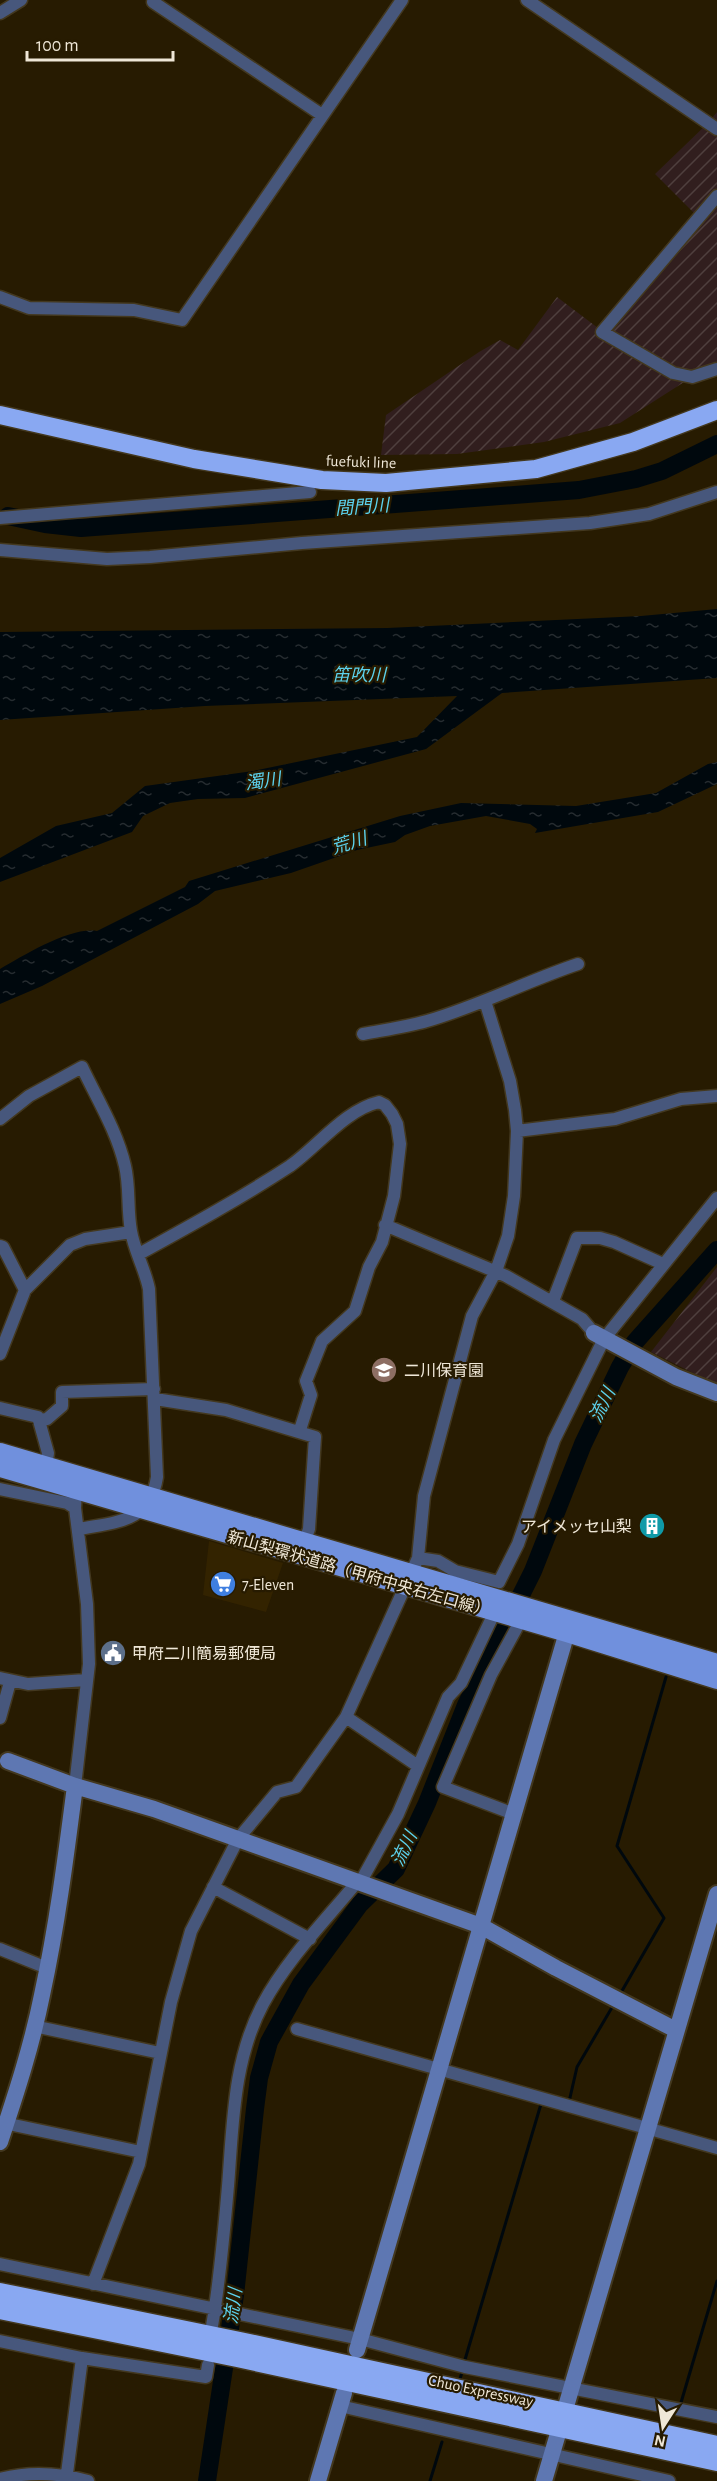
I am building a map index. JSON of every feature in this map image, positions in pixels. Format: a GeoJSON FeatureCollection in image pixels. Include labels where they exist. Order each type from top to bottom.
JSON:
{"type":"FeatureCollection","features":[{"type":"Feature","properties":{"kind":"highway","name":"fuefuki line"},"geometry":{"type":"LineString","coordinates":[[0,415],[194,459],[322,480],[386,483],[536,469],[633,442],[717,410]]}},
{"type":"Feature","properties":{"kind":"highway"},"geometry":{"type":"LineString","coordinates":[[0,2292],[213,2345]]}},
{"type":"Feature","properties":{"kind":"highway"},"geometry":{"type":"LineString","coordinates":[[0,2310],[239,2349]]}},
{"type":"Feature","properties":{"kind":"highway","name":"Chuo Expressway"},"geometry":{"type":"LineString","coordinates":[[239,2349],[717,2445]]}},
{"type":"Feature","properties":{"kind":"highway","name":"Chuo Expressway"},"geometry":{"type":"LineString","coordinates":[[239,2349],[717,2462]]}},
{"type":"Feature","properties":{"kind":"main road","name":"新山梨環状道路（甲府中央右左口線）"},"geometry":{"type":"LineString","coordinates":[[0,1452],[46,1466],[146,1503],[412,1573]]}},
{"type":"Feature","properties":{"kind":"main road","name":"新山梨環状道路（甲府中央右左口線）"},"geometry":{"type":"LineString","coordinates":[[0,1468],[76,1499],[146,1503],[304,1543],[412,1573],[508,1611],[717,1663]]}},
{"type":"Feature","properties":{"kind":"main road","name":"新山梨環状道路（甲府中央右左口線）"},"geometry":{"type":"LineString","coordinates":[[569,1627],[717,1680]]}},
{"type":"Feature","properties":{"kind":"street"},"geometry":{"type":"LineString","coordinates":[[0,13],[21,0]]}},
{"type":"Feature","properties":{"kind":"street"},"geometry":{"type":"LineString","coordinates":[[0,297],[29,308],[134,310],[182,320],[402,0]]}},
{"type":"Feature","properties":{"kind":"street"},"geometry":{"type":"LineString","coordinates":[[527,0],[717,129]]}},
{"type":"Feature","properties":{"kind":"street"},"geometry":{"type":"LineString","coordinates":[[153,2],[322,115]]}},
{"type":"Feature","properties":{"kind":"street"},"geometry":{"type":"LineString","coordinates":[[717,196],[602,332],[673,373],[692,377],[717,369]]}},
{"type":"Feature","properties":{"kind":"street"},"geometry":{"type":"LineString","coordinates":[[0,518],[310,492]]}},
{"type":"Feature","properties":{"kind":"street"},"geometry":{"type":"LineString","coordinates":[[0,550],[107,559],[590,523],[649,514],[717,492]]}},
{"type":"Feature","properties":{"kind":"street"},"geometry":{"type":"LineString","coordinates":[[363,1034],[427,1021],[578,964]]}},
{"type":"Feature","properties":{"kind":"street"},"geometry":{"type":"LineString","coordinates":[[93,2284],[141,2152],[160,2053],[191,1930],[238,1839],[277,1792],[296,1787],[346,1716],[412,1573],[424,1496],[472,1316],[496,1271],[508,1236],[512,1214],[517,1131],[510,1081],[485,1001]]}},
{"type":"Feature","properties":{"kind":"street"},"geometry":{"type":"LineString","coordinates":[[0,1119],[29,1096],[82,1067],[116,1137],[125,1165],[131,1232],[149,1288],[157,1477],[146,1503],[128,1520],[79,1529]]}},
{"type":"Feature","properties":{"kind":"street"},"geometry":{"type":"LineString","coordinates":[[517,1131],[615,1119],[681,1099],[717,1096]]}},
{"type":"Feature","properties":{"kind":"street"},"geometry":{"type":"LineString","coordinates":[[139,1254],[240,1198],[292,1164],[321,1141],[330,1130],[371,1104],[379,1102],[385,1105],[397,1124],[400,1144],[394,1196],[382,1242],[369,1267],[355,1311],[322,1341],[306,1381],[311,1395],[300,1430]]}},
{"type":"Feature","properties":{"kind":"street"},"geometry":{"type":"LineString","coordinates":[[412,1573],[438,1561],[455,1571],[499,1582],[518,1544],[554,1440],[604,1339],[717,1198]]}},
{"type":"Feature","properties":{"kind":"street"},"geometry":{"type":"LineString","coordinates":[[385,1225],[496,1271],[582,1319],[604,1339],[676,1377],[717,1392]]}},
{"type":"Feature","properties":{"kind":"street"},"geometry":{"type":"LineString","coordinates":[[0,1354],[25,1290],[70,1245],[85,1239],[131,1232]]}},
{"type":"Feature","properties":{"kind":"street"},"geometry":{"type":"LineString","coordinates":[[553,1301],[578,1238],[600,1238],[614,1242],[663,1264]]}},
{"type":"Feature","properties":{"kind":"street"},"geometry":{"type":"LineString","coordinates":[[0,1246],[3,1247],[25,1290]]}},
{"type":"Feature","properties":{"kind":"street"},"geometry":{"type":"LineString","coordinates":[[40,1420],[47,1419],[62,1406],[62,1392],[154,1394],[300,1430],[315,1437],[309,1529],[304,1543]]}},
{"type":"Feature","properties":{"kind":"street"},"geometry":{"type":"LineString","coordinates":[[0,1408],[36,1416],[40,1420],[48,1453],[46,1466]]}},
{"type":"Feature","properties":{"kind":"street"},"geometry":{"type":"LineString","coordinates":[[0,1489],[67,1503],[76,1499],[87,1604],[89,1664],[64,1869],[47,1968],[34,2026],[3,2123],[0,2142]]}},
{"type":"Feature","properties":{"kind":"street"},"geometry":{"type":"LineString","coordinates":[[0,2341],[82,2358],[206,2377],[218,2310],[234,2102],[240,2065],[253,2025],[263,2003],[280,1976],[359,1882],[398,1814],[448,1697],[460,1683],[508,1611]]}},
{"type":"Feature","properties":{"kind":"street"},"geometry":{"type":"LineString","coordinates":[[508,1611],[491,1675],[443,1787],[514,1814]]}},
{"type":"Feature","properties":{"kind":"street"},"geometry":{"type":"LineString","coordinates":[[359,2345],[569,1627]]}},
{"type":"Feature","properties":{"kind":"street"},"geometry":{"type":"LineString","coordinates":[[0,1718],[5,1680],[28,1684],[86,1680]]}},
{"type":"Feature","properties":{"kind":"street"},"geometry":{"type":"LineString","coordinates":[[346,1716],[418,1766]]}},
{"type":"Feature","properties":{"kind":"street"},"geometry":{"type":"LineString","coordinates":[[4,1760],[75,1786],[154,1809],[481,1926],[676,2030]]}},
{"type":"Feature","properties":{"kind":"street"},"geometry":{"type":"LineString","coordinates":[[213,1887],[309,1939]]}},
{"type":"Feature","properties":{"kind":"street"},"geometry":{"type":"LineString","coordinates":[[569,2396],[717,1894]]}},
{"type":"Feature","properties":{"kind":"street"},"geometry":{"type":"LineString","coordinates":[[0,1949],[47,1968]]}},
{"type":"Feature","properties":{"kind":"street"},"geometry":{"type":"LineString","coordinates":[[34,2026],[160,2053]]}},
{"type":"Feature","properties":{"kind":"street"},"geometry":{"type":"LineString","coordinates":[[297,2029],[717,2148]]}},
{"type":"Feature","properties":{"kind":"street"},"geometry":{"type":"LineString","coordinates":[[3,2123],[141,2152]]}},
{"type":"Feature","properties":{"kind":"street"},"geometry":{"type":"LineString","coordinates":[[0,2264],[238,2314],[359,2345],[462,2366],[569,2396],[717,2417]]}},
{"type":"Feature","properties":{"kind":"street"},"geometry":{"type":"LineString","coordinates":[[67,2478],[82,2358]]}},
{"type":"Feature","properties":{"kind":"street"},"geometry":{"type":"LineString","coordinates":[[318,2481],[342,2400],[552,2454],[669,2481]]}},
{"type":"Feature","properties":{"kind":"street"},"geometry":{"type":"LineString","coordinates":[[544,2481],[557,2437]]}},
{"type":"Feature","properties":{"kind":"street"},"geometry":{"type":"LineString","coordinates":[[0,2479],[21,2474],[88,2481]]}},
{"type":"Feature","properties":{"kind":"shaded area"},"geometry":{"type":"Polygon","coordinates":[[[717,112],[717,369],[692,377],[620,423],[544,442],[457,454],[381,455],[386,415],[500,340],[518,350],[557,297],[602,331],[697,216],[655,174],[717,112]]]}},
{"type":"Feature","properties":{"kind":"shaded area"},"geometry":{"type":"Polygon","coordinates":[[[717,1267],[717,1385],[651,1352],[717,1267]]]}},
{"type":"Feature","properties":{"kind":"shaded area"},"geometry":{"type":"Polygon","coordinates":[[[209,1541],[283,1563],[266,1612],[203,1595],[209,1541]]]}},
{"type":"Feature","properties":{"kind":"water"},"geometry":{"type":"Polygon","coordinates":[[[717,609],[717,678],[502,693],[426,749],[245,798],[198,799],[170,803],[143,816],[132,832],[0,882],[0,858],[56,826],[112,813],[145,786],[253,771],[417,737],[457,696],[205,706],[0,720],[0,632],[387,628],[641,616],[717,609]]]}},
{"type":"Feature","properties":{"kind":"water","name":"荒川"},"geometry":{"type":"Polygon","coordinates":[[[717,762],[717,784],[658,812],[535,833],[537,829],[530,824],[486,816],[430,826],[405,835],[395,842],[357,850],[291,873],[215,891],[198,904],[42,986],[0,1004],[0,969],[61,938],[74,933],[97,931],[185,887],[189,881],[400,816],[461,803],[576,806],[656,793],[708,764],[717,762]]]}},
{"type":"Feature","properties":{"kind":"waterway","name":"間門川"},"geometry":{"type":"LineString","coordinates":[[8,516],[45,524],[81,528],[579,490],[636,479],[662,471],[717,444]]}},
{"type":"Feature","properties":{"kind":"waterway","name":"流川"},"geometry":{"type":"LineString","coordinates":[[207,2481],[235,2295],[259,2078],[269,2042],[301,1984],[360,1904],[396,1869],[427,1803],[466,1705],[533,1571],[583,1444],[620,1367],[635,1342],[717,1250]]}},
{"type":"Feature","properties":{"kind":"waterway"},"geometry":{"type":"LineString","coordinates":[[619,1996],[664,1918],[617,1846],[666,1677]]}},
{"type":"Feature","properties":{"kind":"waterway"},"geometry":{"type":"LineString","coordinates":[[569,2102],[577,2067],[614,2004]]}},
{"type":"Feature","properties":{"kind":"waterway"},"geometry":{"type":"LineString","coordinates":[[464,2363],[541,2104],[543,2104]]}},
{"type":"Feature","properties":{"kind":"waterway"},"geometry":{"type":"LineString","coordinates":[[680,2406],[717,2281]]}},
{"type":"Feature","properties":{"kind":"waterway"},"geometry":{"type":"LineString","coordinates":[[459,2382],[463,2369]]}},
{"type":"Feature","properties":{"kind":"waterway"},"geometry":{"type":"LineString","coordinates":[[430,2481],[442,2442]]}},
{"type":"Feature","properties":{"kind":"place","name":"二川保育園"},"geometry":{"type":"Point","coordinates":[384,1370]}},
{"type":"Feature","properties":{"kind":"place","name":"アイメッセ山梨"},"geometry":{"type":"Point","coordinates":[652,1526]}},
{"type":"Feature","properties":{"kind":"place","name":"7-Eleven"},"geometry":{"type":"Point","coordinates":[223,1584]}},
{"type":"Feature","properties":{"kind":"place","name":"甲府二川簡易郵便局"},"geometry":{"type":"Point","coordinates":[113,1653]}},
{"type":"Feature","properties":{"kind":"water label","name":"笛吹川"},"geometry":{"type":"Point","coordinates":[359,675]}},
{"type":"Feature","properties":{"kind":"water label","name":"濁川"},"geometry":{"type":"Point","coordinates":[263,781]}}]}
